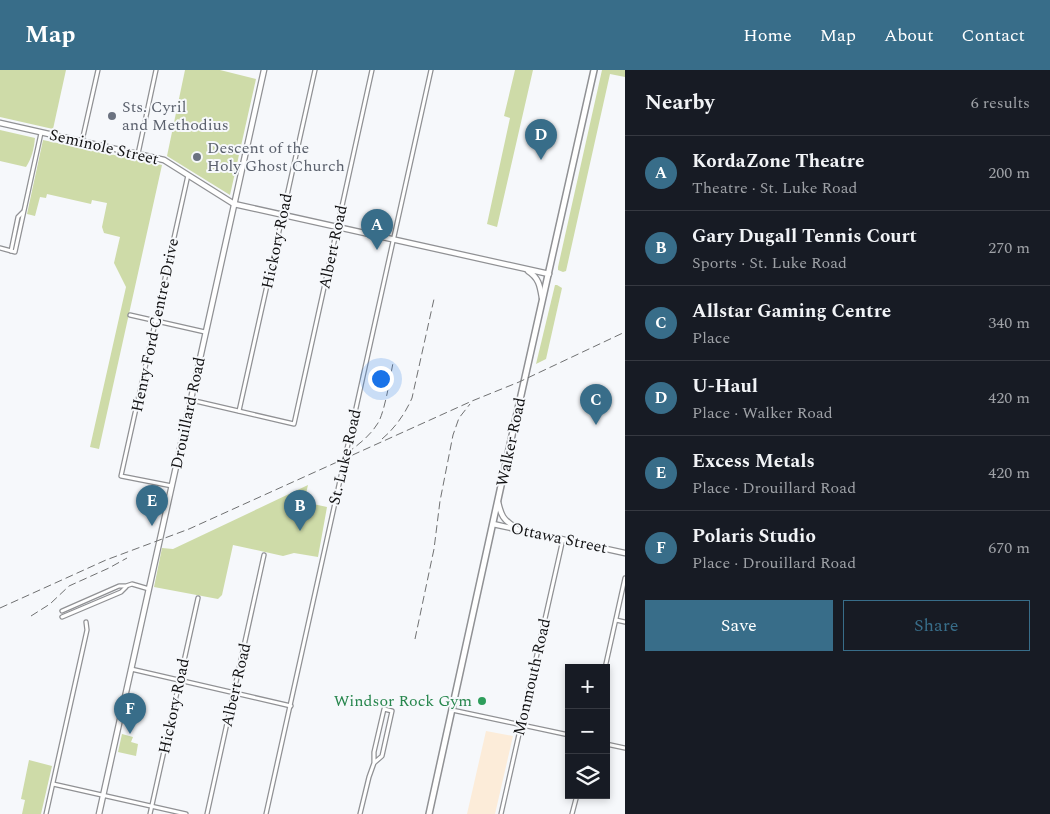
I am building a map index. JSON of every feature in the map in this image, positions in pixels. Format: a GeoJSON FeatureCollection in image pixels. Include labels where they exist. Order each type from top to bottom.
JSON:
{"type":"FeatureCollection","features":[{"type":"Feature","properties":{"kind":"main road","name":"Walker Road"},"geometry":{"type":"LineString","coordinates":[[430,814],[594,70]]}},
{"type":"Feature","properties":{"kind":"street"},"geometry":{"type":"LineString","coordinates":[[82,141],[98,70]]}},
{"type":"Feature","properties":{"kind":"street"},"geometry":{"type":"LineString","coordinates":[[138,154],[156,70]]}},
{"type":"Feature","properties":{"kind":"street","name":"Drouillard Road"},"geometry":{"type":"LineString","coordinates":[[99,814],[264,70]]}},
{"type":"Feature","properties":{"kind":"street","name":"Hickory Road"},"geometry":{"type":"LineString","coordinates":[[239,411],[315,70]]}},
{"type":"Feature","properties":{"kind":"street","name":"Albert Road"},"geometry":{"type":"LineString","coordinates":[[239,411],[294,424],[372,70]]}},
{"type":"Feature","properties":{"kind":"street","name":"St. Luke Road"},"geometry":{"type":"LineString","coordinates":[[266,814],[431,70]]}},
{"type":"Feature","properties":{"kind":"street","name":"Seminole Street"},"geometry":{"type":"LineString","coordinates":[[0,123],[164,160],[234,204],[549,274]]}},
{"type":"Feature","properties":{"kind":"street"},"geometry":{"type":"LineString","coordinates":[[0,248],[10,251],[18,217],[24,210],[41,132]]}},
{"type":"Feature","properties":{"kind":"street","name":"Henry Ford Centre Drive"},"geometry":{"type":"LineString","coordinates":[[172,486],[121,476],[188,174]]}},
{"type":"Feature","properties":{"kind":"street"},"geometry":{"type":"LineString","coordinates":[[522,268],[531,273],[540,285],[542,303]]}},
{"type":"Feature","properties":{"kind":"street"},"geometry":{"type":"LineString","coordinates":[[130,315],[205,332]]}},
{"type":"Feature","properties":{"kind":"street"},"geometry":{"type":"LineString","coordinates":[[191,400],[239,411]]}},
{"type":"Feature","properties":{"kind":"street"},"geometry":{"type":"LineString","coordinates":[[498,501],[502,516],[518,530]]}},
{"type":"Feature","properties":{"kind":"street","name":"Ottawa Street"},"geometry":{"type":"LineString","coordinates":[[493,524],[625,553]]}},
{"type":"Feature","properties":{"kind":"street","name":"Monmouth Road"},"geometry":{"type":"LineString","coordinates":[[500,814],[563,539]]}},
{"type":"Feature","properties":{"kind":"street","name":"Albert Road"},"geometry":{"type":"LineString","coordinates":[[207,814],[264,556]]}},
{"type":"Feature","properties":{"kind":"street"},"geometry":{"type":"LineString","coordinates":[[606,664],[625,578]]}},
{"type":"Feature","properties":{"kind":"street"},"geometry":{"type":"LineString","coordinates":[[62,611],[119,586],[132,584],[149,589]]}},
{"type":"Feature","properties":{"kind":"street"},"geometry":{"type":"LineString","coordinates":[[62,617],[121,592],[126,586]]}},
{"type":"Feature","properties":{"kind":"street","name":"Hickory Road"},"geometry":{"type":"LineString","coordinates":[[150,814],[198,598]]}},
{"type":"Feature","properties":{"kind":"street"},"geometry":{"type":"LineString","coordinates":[[616,620],[625,622]]}},
{"type":"Feature","properties":{"kind":"street"},"geometry":{"type":"LineString","coordinates":[[46,814],[87,630],[86,622]]}},
{"type":"Feature","properties":{"kind":"street"},"geometry":{"type":"LineString","coordinates":[[131,669],[291,706]]}},
{"type":"Feature","properties":{"kind":"street"},"geometry":{"type":"LineString","coordinates":[[360,814],[374,763],[374,752],[384,709],[392,711],[382,756],[374,763]]}},
{"type":"Feature","properties":{"kind":"street"},"geometry":{"type":"LineString","coordinates":[[452,710],[565,735]]}},
{"type":"Feature","properties":{"kind":"street"},"geometry":{"type":"LineString","coordinates":[[610,745],[625,748]]}},
{"type":"Feature","properties":{"kind":"street"},"geometry":{"type":"LineString","coordinates":[[53,784],[186,814]]}},
{"type":"Feature","properties":{"kind":"street"},"geometry":{"type":"LineString","coordinates":[[572,814],[576,799]]}},
{"type":"Feature","properties":{"kind":"shaded area"},"geometry":{"type":"Polygon","coordinates":[[[486,731],[513,736],[495,814],[467,814],[486,731]]]}},
{"type":"Feature","properties":{"kind":"green space"},"geometry":{"type":"Polygon","coordinates":[[[0,70],[66,70],[53,129],[0,117],[0,70]]]}},
{"type":"Feature","properties":{"kind":"green space"},"geometry":{"type":"Polygon","coordinates":[[[185,70],[220,70],[256,79],[230,195],[167,156],[185,70]]]}},
{"type":"Feature","properties":{"kind":"green space"},"geometry":{"type":"Polygon","coordinates":[[[515,70],[533,70],[497,227],[487,224],[510,118],[504,116],[515,70]]]}},
{"type":"Feature","properties":{"kind":"green space"},"geometry":{"type":"Polygon","coordinates":[[[602,70],[625,70],[625,77],[610,74],[566,271],[563,272],[558,270],[558,267],[602,70]]]}},
{"type":"Feature","properties":{"kind":"green space"},"geometry":{"type":"Polygon","coordinates":[[[0,130],[35,138],[30,160],[26,167],[0,161],[0,130]]]}},
{"type":"Feature","properties":{"kind":"green space"},"geometry":{"type":"Polygon","coordinates":[[[43,140],[162,165],[99,449],[90,447],[126,287],[114,263],[120,237],[104,233],[102,227],[107,203],[92,200],[91,204],[47,194],[46,198],[40,197],[35,216],[27,214],[43,140]]]}},
{"type":"Feature","properties":{"kind":"green space"},"geometry":{"type":"Polygon","coordinates":[[[555,285],[562,288],[546,359],[536,364],[555,285]]]}},
{"type":"Feature","properties":{"kind":"green space"},"geometry":{"type":"Polygon","coordinates":[[[308,485],[304,502],[327,507],[318,557],[294,553],[283,556],[233,545],[222,595],[218,599],[154,587],[162,548],[173,549],[308,485]]]}},
{"type":"Feature","properties":{"kind":"green space"},"geometry":{"type":"Polygon","coordinates":[[[122,734],[133,737],[131,742],[138,744],[136,756],[118,752],[122,734]]]}},
{"type":"Feature","properties":{"kind":"green space"},"geometry":{"type":"Polygon","coordinates":[[[29,760],[52,766],[41,814],[22,814],[25,800],[21,799],[29,760]]]}},
{"type":"Feature","properties":{"kind":"railway"},"geometry":{"type":"LineString","coordinates":[[382,439],[399,420],[412,398],[434,299]]}},
{"type":"Feature","properties":{"kind":"railway"},"geometry":{"type":"LineString","coordinates":[[0,608],[106,560],[189,529],[472,401],[519,382],[625,332]]}},
{"type":"Feature","properties":{"kind":"railway"},"geometry":{"type":"LineString","coordinates":[[347,453],[368,436],[381,418],[393,363]]}},
{"type":"Feature","properties":{"kind":"railway"},"geometry":{"type":"LineString","coordinates":[[415,639],[434,549],[440,501],[453,435],[459,418],[470,404]]}},
{"type":"Feature","properties":{"kind":"railway"},"geometry":{"type":"LineString","coordinates":[[31,616],[50,604],[69,586],[127,558]]}},
{"type":"Feature","properties":{"kind":"place","name":"Sts. Cyril and Methodius"},"geometry":{"type":"Point","coordinates":[112,116]}},
{"type":"Feature","properties":{"kind":"place","name":"Descent of the Holy Ghost Church"},"geometry":{"type":"Point","coordinates":[197,157]}},
{"type":"Feature","properties":{"kind":"place","name":"U-Haul"},"geometry":{"type":"Point","coordinates":[541,160]}},
{"type":"Feature","properties":{"kind":"place","name":"KordaZone Theatre"},"geometry":{"type":"Point","coordinates":[377,250]}},
{"type":"Feature","properties":{"kind":"place","name":"Allstar Gaming Centre"},"geometry":{"type":"Point","coordinates":[596,425]}},
{"type":"Feature","properties":{"kind":"place","name":"Excess Metals"},"geometry":{"type":"Point","coordinates":[152,526]}},
{"type":"Feature","properties":{"kind":"place","name":"Gary Dugall Tennis Court"},"geometry":{"type":"Point","coordinates":[300,531]}},
{"type":"Feature","properties":{"kind":"place","name":"Windsor Rock Gym"},"geometry":{"type":"Point","coordinates":[482,701]}},
{"type":"Feature","properties":{"kind":"place","name":"Polaris Studio"},"geometry":{"type":"Point","coordinates":[130,734]}}]}
